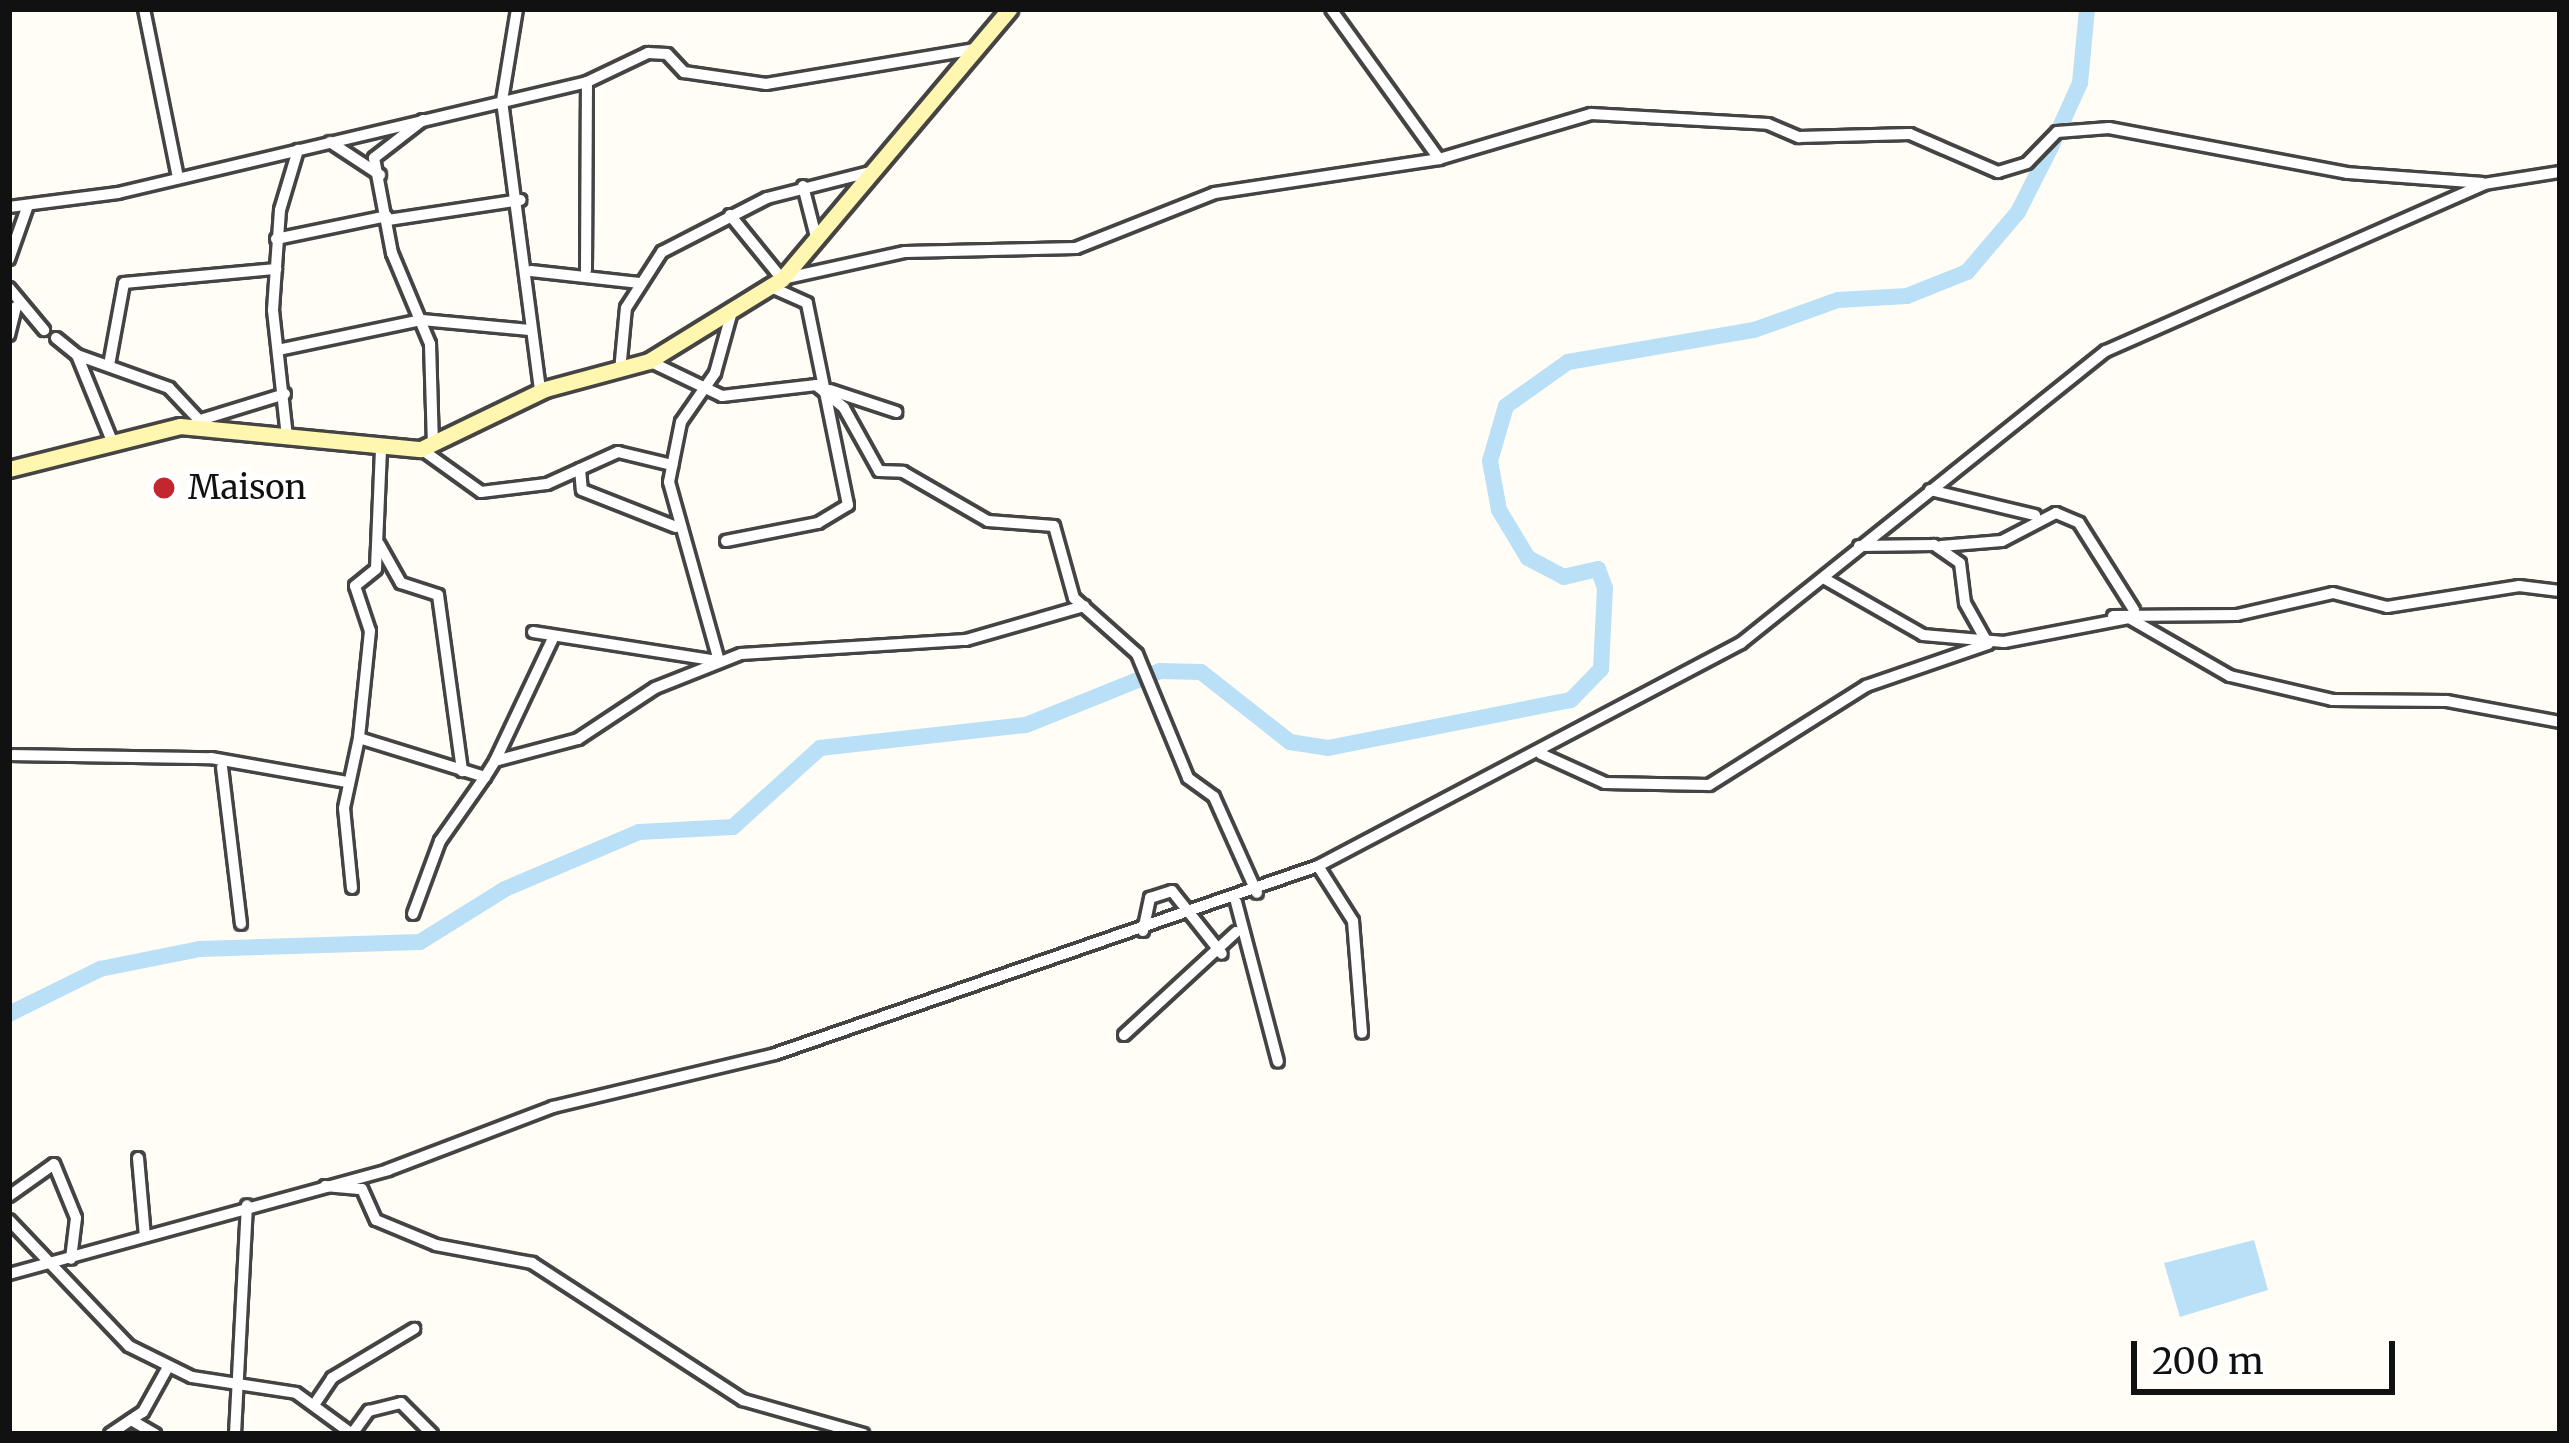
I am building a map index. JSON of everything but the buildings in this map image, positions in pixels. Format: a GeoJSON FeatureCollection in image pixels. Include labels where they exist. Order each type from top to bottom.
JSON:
{"type":"FeatureCollection","features":[{"type":"Feature","properties":{"kind":"street"},"geometry":{"type":"LineString","coordinates":[[144,9],[178,178]]}},
{"type":"Feature","properties":{"kind":"street"},"geometry":{"type":"LineString","coordinates":[[517,9],[502,101],[531,271],[530,330],[540,391]]}},
{"type":"Feature","properties":{"kind":"street"},"geometry":{"type":"LineString","coordinates":[[180,426],[381,449],[427,448],[540,391],[649,361],[731,315],[776,283],[1009,9]]}},
{"type":"Feature","properties":{"kind":"street"},"geometry":{"type":"LineString","coordinates":[[1331,9],[1439,159]]}},
{"type":"Feature","properties":{"kind":"street"},"geometry":{"type":"LineString","coordinates":[[9,207],[178,178],[587,82],[648,53],[667,54],[684,73],[766,84],[974,49]]}},
{"type":"Feature","properties":{"kind":"street"},"geometry":{"type":"LineString","coordinates":[[586,270],[587,82]]}},
{"type":"Feature","properties":{"kind":"street"},"geometry":{"type":"LineString","coordinates":[[776,283],[905,252],[1076,248],[1215,193],[1439,159],[1591,114],[1768,124],[1799,137],[1910,134],[1998,172],[2027,164],[2057,133],[2109,128],[2347,172],[2484,184],[2560,172]]}},
{"type":"Feature","properties":{"kind":"street"},"geometry":{"type":"LineString","coordinates":[[423,120],[376,147],[388,218],[422,320],[427,448],[481,492],[580,469],[618,452],[672,465]]}},
{"type":"Feature","properties":{"kind":"street"},"geometry":{"type":"LineString","coordinates":[[330,142],[380,175]]}},
{"type":"Feature","properties":{"kind":"street"},"geometry":{"type":"LineString","coordinates":[[287,437],[278,350],[276,238],[298,149]]}},
{"type":"Feature","properties":{"kind":"street"},"geometry":{"type":"LineString","coordinates":[[620,371],[639,283],[662,252],[730,214],[803,186],[870,172]]}},
{"type":"Feature","properties":{"kind":"street"},"geometry":{"type":"LineString","coordinates":[[9,1274],[321,1184],[554,1107],[775,1054],[1257,893],[1538,753],[1741,643],[2106,351],[2484,184]]}},
{"type":"Feature","properties":{"kind":"street"},"geometry":{"type":"LineString","coordinates":[[803,186],[816,237]]}},
{"type":"Feature","properties":{"kind":"street"},"geometry":{"type":"LineString","coordinates":[[276,238],[520,200]]}},
{"type":"Feature","properties":{"kind":"street"},"geometry":{"type":"LineString","coordinates":[[9,259],[28,205]]}},
{"type":"Feature","properties":{"kind":"street"},"geometry":{"type":"LineString","coordinates":[[726,541],[818,524],[848,505],[807,303],[776,283],[730,214]]}},
{"type":"Feature","properties":{"kind":"street"},"geometry":{"type":"LineString","coordinates":[[109,364],[124,283],[276,269]]}},
{"type":"Feature","properties":{"kind":"street"},"geometry":{"type":"LineString","coordinates":[[531,271],[586,270],[639,283]]}},
{"type":"Feature","properties":{"kind":"street"},"geometry":{"type":"LineString","coordinates":[[9,288],[13,308],[9,334]]}},
{"type":"Feature","properties":{"kind":"street"},"geometry":{"type":"LineString","coordinates":[[13,308],[44,329]]}},
{"type":"Feature","properties":{"kind":"street"},"geometry":{"type":"LineString","coordinates":[[719,661],[676,526],[672,465],[681,422],[706,390],[731,315]]}},
{"type":"Feature","properties":{"kind":"street"},"geometry":{"type":"LineString","coordinates":[[278,350],[422,320],[530,330]]}},
{"type":"Feature","properties":{"kind":"street"},"geometry":{"type":"LineString","coordinates":[[56,338],[77,355],[169,388],[199,420]]}},
{"type":"Feature","properties":{"kind":"street"},"geometry":{"type":"LineString","coordinates":[[77,355],[112,441]]}},
{"type":"Feature","properties":{"kind":"street"},"geometry":{"type":"LineString","coordinates":[[649,361],[706,390],[826,389],[896,412]]}},
{"type":"Feature","properties":{"kind":"street"},"geometry":{"type":"LineString","coordinates":[[826,389],[879,471],[904,472],[988,521],[1054,526],[1084,605],[1137,654],[1188,778],[1214,796],[1257,893]]}},
{"type":"Feature","properties":{"kind":"street"},"geometry":{"type":"LineString","coordinates":[[9,469],[286,394]]}},
{"type":"Feature","properties":{"kind":"street"},"geometry":{"type":"LineString","coordinates":[[352,888],[347,782],[359,738],[370,632],[355,586],[376,569],[381,449]]}},
{"type":"Feature","properties":{"kind":"street"},"geometry":{"type":"LineString","coordinates":[[580,469],[582,490],[676,526]]}},
{"type":"Feature","properties":{"kind":"street"},"geometry":{"type":"LineString","coordinates":[[1928,490],[2079,523],[2143,618],[2223,674],[2332,700],[2447,701],[2560,722]]}},
{"type":"Feature","properties":{"kind":"street"},"geometry":{"type":"LineString","coordinates":[[1859,546],[2002,541],[2035,515]]}},
{"type":"Feature","properties":{"kind":"street"},"geometry":{"type":"LineString","coordinates":[[378,542],[401,584],[437,595],[462,771]]}},
{"type":"Feature","properties":{"kind":"street"},"geometry":{"type":"LineString","coordinates":[[1934,545],[1960,562],[1965,603],[1988,644]]}},
{"type":"Feature","properties":{"kind":"street"},"geometry":{"type":"LineString","coordinates":[[1825,579],[1909,630],[1988,644]]}},
{"type":"Feature","properties":{"kind":"street"},"geometry":{"type":"LineString","coordinates":[[1538,753],[1605,783],[1709,785],[1866,686],[1988,644],[2108,620],[2237,615],[2333,593],[2387,607],[2518,586],[2560,591]]}},
{"type":"Feature","properties":{"kind":"street"},"geometry":{"type":"LineString","coordinates":[[532,632],[719,661],[965,640],[1084,605]]}},
{"type":"Feature","properties":{"kind":"street"},"geometry":{"type":"LineString","coordinates":[[2108,620],[2143,618]]}},
{"type":"Feature","properties":{"kind":"street"},"geometry":{"type":"LineString","coordinates":[[413,914],[440,841],[495,761],[554,636]]}},
{"type":"Feature","properties":{"kind":"street"},"geometry":{"type":"LineString","coordinates":[[495,761],[578,740],[719,661]]}},
{"type":"Feature","properties":{"kind":"street"},"geometry":{"type":"LineString","coordinates":[[359,738],[485,777]]}},
{"type":"Feature","properties":{"kind":"street"},"geometry":{"type":"LineString","coordinates":[[9,755],[222,767],[347,782]]}},
{"type":"Feature","properties":{"kind":"street"},"geometry":{"type":"LineString","coordinates":[[222,767],[241,924]]}},
{"type":"Feature","properties":{"kind":"street"},"geometry":{"type":"LineString","coordinates":[[1318,866],[1353,922],[1362,1033]]}},
{"type":"Feature","properties":{"kind":"street"},"geometry":{"type":"LineString","coordinates":[[1143,932],[1162,891],[1222,954]]}},
{"type":"Feature","properties":{"kind":"street"},"geometry":{"type":"LineString","coordinates":[[1236,902],[1237,932],[1278,1062]]}},
{"type":"Feature","properties":{"kind":"street"},"geometry":{"type":"LineString","coordinates":[[1124,1035],[1222,954],[1237,932]]}},
{"type":"Feature","properties":{"kind":"street"},"geometry":{"type":"LineString","coordinates":[[138,1158],[146,1237]]}},
{"type":"Feature","properties":{"kind":"street"},"geometry":{"type":"LineString","coordinates":[[9,1196],[54,1164],[76,1218],[71,1259]]}},
{"type":"Feature","properties":{"kind":"street"},"geometry":{"type":"LineString","coordinates":[[321,1184],[362,1189],[376,1220],[436,1245],[532,1263],[743,1400],[862,1434]]}},
{"type":"Feature","properties":{"kind":"street"},"geometry":{"type":"LineString","coordinates":[[235,1434],[248,1205]]}},
{"type":"Feature","properties":{"kind":"street"},"geometry":{"type":"LineString","coordinates":[[9,1220],[56,1263],[111,1333],[168,1367],[316,1402],[352,1434],[369,1412],[400,1403],[432,1434]]}},
{"type":"Feature","properties":{"kind":"street"},"geometry":{"type":"LineString","coordinates":[[316,1402],[332,1378],[414,1329]]}},
{"type":"Feature","properties":{"kind":"street"},"geometry":{"type":"LineString","coordinates":[[110,1434],[131,1420],[168,1367]]}},
{"type":"Feature","properties":{"kind":"street"},"geometry":{"type":"LineString","coordinates":[[131,1420],[155,1434]]}},
{"type":"Feature","properties":{"kind":"water"},"geometry":{"type":"Polygon","coordinates":[[[2254,1240],[2268,1290],[2180,1317],[2164,1263],[2254,1240]]]}},
{"type":"Feature","properties":{"kind":"waterway"},"geometry":{"type":"LineString","coordinates":[[9,1014],[100,969],[199,949],[420,942],[505,889],[639,832],[733,827],[820,748],[1026,725],[1160,671],[1201,672],[1290,742],[1328,748],[1571,700],[1601,669],[1605,588],[1598,569],[1564,577],[1528,558],[1499,510],[1490,461],[1506,406],[1568,362],[1754,330],[1838,300],[1907,296],[1967,272],[2018,212],[2051,147],[2080,83],[2087,9]]}},
{"type":"Feature","properties":{"kind":"place","name":"Maison"},"geometry":{"type":"Point","coordinates":[164,488]}}]}
